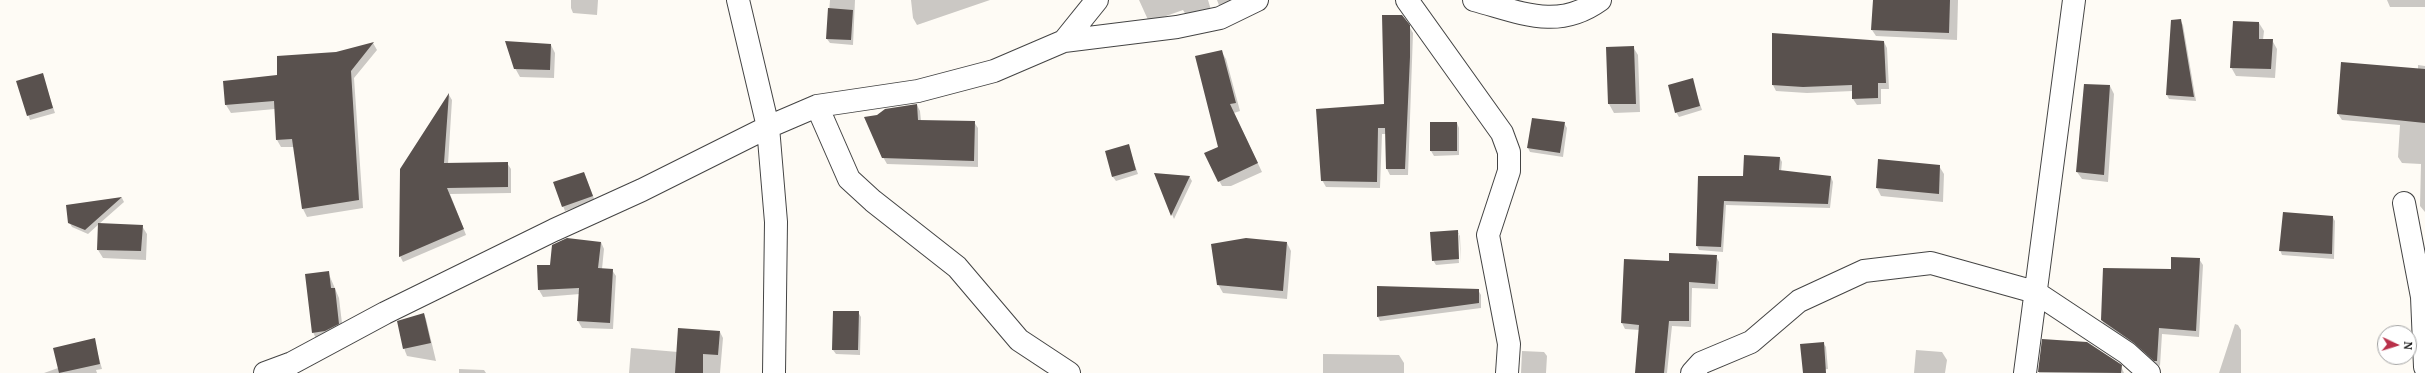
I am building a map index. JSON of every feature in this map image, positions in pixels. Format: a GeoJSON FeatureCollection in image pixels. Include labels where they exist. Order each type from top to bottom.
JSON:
{"type":"FeatureCollection","features":[{"type":"Feature","properties":{"kind":"street"},"geometry":{"type":"LineString","coordinates":[[738,0],[768,127],[776,222],[774,373]]}},
{"type":"Feature","properties":{"kind":"street"},"geometry":{"type":"LineString","coordinates":[[1064,41],[1097,0]]}},
{"type":"Feature","properties":{"kind":"street"},"geometry":{"type":"LineString","coordinates":[[265,373],[292,363],[385,313],[554,230],[642,190],[768,127],[816,106],[918,91],[994,72],[1064,41],[1177,27],[1220,18],[1257,0]]}},
{"type":"Feature","properties":{"kind":"street"},"geometry":{"type":"LineString","coordinates":[[1407,0],[1502,133],[1509,152],[1510,171],[1488,235],[1509,344],[1507,373]]}},
{"type":"Feature","properties":{"kind":"street"},"geometry":{"type":"LineString","coordinates":[[1474,0],[1531,14],[1558,18],[1586,10],[1600,0]]}},
{"type":"Feature","properties":{"kind":"street"},"geometry":{"type":"LineString","coordinates":[[2024,373],[2074,0]]}},
{"type":"Feature","properties":{"kind":"street"},"geometry":{"type":"LineString","coordinates":[[816,106],[849,178],[873,201],[957,267],[1019,340],[1069,373]]}},
{"type":"Feature","properties":{"kind":"street"},"geometry":{"type":"LineString","coordinates":[[2404,203],[2422,297],[2425,367]]}},
{"type":"Feature","properties":{"kind":"street"},"geometry":{"type":"LineString","coordinates":[[1692,373],[1701,363],[1751,342],[1799,301],[1864,271],[1931,263],[2035,292],[2127,354],[2149,373]]}},
{"type":"Feature","properties":{"kind":"building"},"geometry":{"type":"Polygon","coordinates":[[[1873,0],[1950,0],[1949,33],[1871,30],[1873,0]]]}},
{"type":"Feature","properties":{"kind":"building"},"geometry":{"type":"Polygon","coordinates":[[[828,8],[853,10],[851,40],[826,39],[828,8]]]}},
{"type":"Feature","properties":{"kind":"building"},"geometry":{"type":"Polygon","coordinates":[[[1382,15],[1402,15],[1410,25],[1405,169],[1386,169],[1385,128],[1378,128],[1377,182],[1321,181],[1316,109],[1384,104],[1382,15]]]}},
{"type":"Feature","properties":{"kind":"building"},"geometry":{"type":"Polygon","coordinates":[[[2181,19],[2194,97],[2166,95],[2171,20],[2181,19]]]}},
{"type":"Feature","properties":{"kind":"building"},"geometry":{"type":"Polygon","coordinates":[[[2233,21],[2259,22],[2259,39],[2273,39],[2271,69],[2230,68],[2233,21]]]}},
{"type":"Feature","properties":{"kind":"building"},"geometry":{"type":"Polygon","coordinates":[[[1772,33],[1884,41],[1886,83],[1878,83],[1878,98],[1852,99],[1852,85],[1803,87],[1772,85],[1772,33]]]}},
{"type":"Feature","properties":{"kind":"building"},"geometry":{"type":"Polygon","coordinates":[[[505,41],[551,44],[550,70],[514,69],[505,41]]]}},
{"type":"Feature","properties":{"kind":"building"},"geometry":{"type":"Polygon","coordinates":[[[374,42],[351,71],[359,200],[302,209],[292,139],[276,140],[274,101],[225,105],[223,81],[277,75],[277,56],[336,52],[374,42]]]}},
{"type":"Feature","properties":{"kind":"building"},"geometry":{"type":"Polygon","coordinates":[[[1634,46],[1636,104],[1608,104],[1606,47],[1634,46]]]}},
{"type":"Feature","properties":{"kind":"building"},"geometry":{"type":"Polygon","coordinates":[[[1222,50],[1236,103],[1230,104],[1258,163],[1218,182],[1204,153],[1218,147],[1195,56],[1222,50]]]}},
{"type":"Feature","properties":{"kind":"building"},"geometry":{"type":"Polygon","coordinates":[[[2341,62],[2425,69],[2425,123],[2337,114],[2341,62]]]}},
{"type":"Feature","properties":{"kind":"building"},"geometry":{"type":"Polygon","coordinates":[[[43,73],[53,108],[27,116],[16,81],[43,73]]]}},
{"type":"Feature","properties":{"kind":"building"},"geometry":{"type":"Polygon","coordinates":[[[1693,78],[1700,106],[1675,113],[1668,85],[1693,78]]]}},
{"type":"Feature","properties":{"kind":"building"},"geometry":{"type":"Polygon","coordinates":[[[2084,84],[2110,85],[2104,175],[2076,172],[2084,84]]]}},
{"type":"Feature","properties":{"kind":"building"},"geometry":{"type":"Polygon","coordinates":[[[449,93],[444,163],[508,162],[508,187],[447,188],[464,229],[399,257],[400,169],[449,93]]]}},
{"type":"Feature","properties":{"kind":"building"},"geometry":{"type":"Polygon","coordinates":[[[917,104],[918,120],[975,121],[974,161],[882,158],[864,117],[877,115],[885,109],[917,104]]]}},
{"type":"Feature","properties":{"kind":"building"},"geometry":{"type":"Polygon","coordinates":[[[1532,118],[1565,122],[1560,153],[1527,148],[1532,118]]]}},
{"type":"Feature","properties":{"kind":"building"},"geometry":{"type":"Polygon","coordinates":[[[1430,122],[1457,122],[1457,151],[1430,151],[1430,122]]]}},
{"type":"Feature","properties":{"kind":"building"},"geometry":{"type":"Polygon","coordinates":[[[1129,144],[1136,170],[1112,177],[1105,151],[1129,144]]]}},
{"type":"Feature","properties":{"kind":"building"},"geometry":{"type":"Polygon","coordinates":[[[1744,155],[1780,157],[1779,170],[1831,176],[1828,204],[1724,201],[1721,247],[1696,246],[1698,176],[1743,176],[1744,155]]]}},
{"type":"Feature","properties":{"kind":"building"},"geometry":{"type":"Polygon","coordinates":[[[1878,159],[1940,165],[1939,194],[1876,188],[1878,159]]]}},
{"type":"Feature","properties":{"kind":"building"},"geometry":{"type":"Polygon","coordinates":[[[584,172],[593,196],[562,207],[553,182],[584,172]]]}},
{"type":"Feature","properties":{"kind":"building"},"geometry":{"type":"Polygon","coordinates":[[[1154,173],[1190,176],[1171,216],[1154,173]]]}},
{"type":"Feature","properties":{"kind":"building"},"geometry":{"type":"Polygon","coordinates":[[[122,197],[85,230],[68,223],[66,205],[122,197]]]}},
{"type":"Feature","properties":{"kind":"building"},"geometry":{"type":"Polygon","coordinates":[[[2283,212],[2333,216],[2332,254],[2279,251],[2283,212]]]}},
{"type":"Feature","properties":{"kind":"building"},"geometry":{"type":"Polygon","coordinates":[[[98,223],[143,225],[141,251],[97,250],[98,223]]]}},
{"type":"Feature","properties":{"kind":"building"},"geometry":{"type":"Polygon","coordinates":[[[1458,230],[1459,259],[1432,261],[1430,232],[1458,230]]]}},
{"type":"Feature","properties":{"kind":"building"},"geometry":{"type":"Polygon","coordinates":[[[567,238],[601,242],[598,268],[613,269],[610,323],[577,321],[579,288],[538,290],[537,265],[550,265],[552,245],[567,238]]]}},
{"type":"Feature","properties":{"kind":"building"},"geometry":{"type":"Polygon","coordinates":[[[1246,238],[1287,242],[1283,291],[1217,285],[1211,244],[1246,238]]]}},
{"type":"Feature","properties":{"kind":"building"},"geometry":{"type":"Polygon","coordinates":[[[1669,253],[1717,255],[1715,284],[1689,282],[1689,321],[1669,321],[1664,373],[1635,373],[1639,325],[1621,323],[1624,259],[1669,261],[1669,253]]]}},
{"type":"Feature","properties":{"kind":"building"},"geometry":{"type":"Polygon","coordinates":[[[2171,257],[2200,258],[2196,331],[2159,328],[2157,361],[2154,361],[2134,343],[2101,320],[2103,268],[2171,269],[2171,257]]]}},
{"type":"Feature","properties":{"kind":"building"},"geometry":{"type":"Polygon","coordinates":[[[329,271],[331,288],[335,288],[339,324],[325,331],[312,333],[305,274],[329,271]]]}},
{"type":"Feature","properties":{"kind":"building"},"geometry":{"type":"Polygon","coordinates":[[[1377,286],[1479,289],[1479,303],[1377,317],[1377,286]]]}},
{"type":"Feature","properties":{"kind":"building"},"geometry":{"type":"Polygon","coordinates":[[[833,311],[859,311],[858,350],[832,350],[833,311]]]}},
{"type":"Feature","properties":{"kind":"building"},"geometry":{"type":"Polygon","coordinates":[[[424,313],[431,343],[403,349],[397,321],[424,313]]]}},
{"type":"Feature","properties":{"kind":"building"},"geometry":{"type":"Polygon","coordinates":[[[678,328],[720,331],[718,355],[703,354],[703,373],[675,373],[678,328]]]}},
{"type":"Feature","properties":{"kind":"building"},"geometry":{"type":"Polygon","coordinates":[[[95,338],[100,364],[59,373],[53,348],[95,338]]]}},
{"type":"Feature","properties":{"kind":"building"},"geometry":{"type":"Polygon","coordinates":[[[2042,339],[2087,342],[2122,365],[2121,373],[2038,372],[2042,339]]]}},
{"type":"Feature","properties":{"kind":"building"},"geometry":{"type":"Polygon","coordinates":[[[1824,342],[1826,373],[1803,373],[1800,344],[1824,342]]]}}]}
